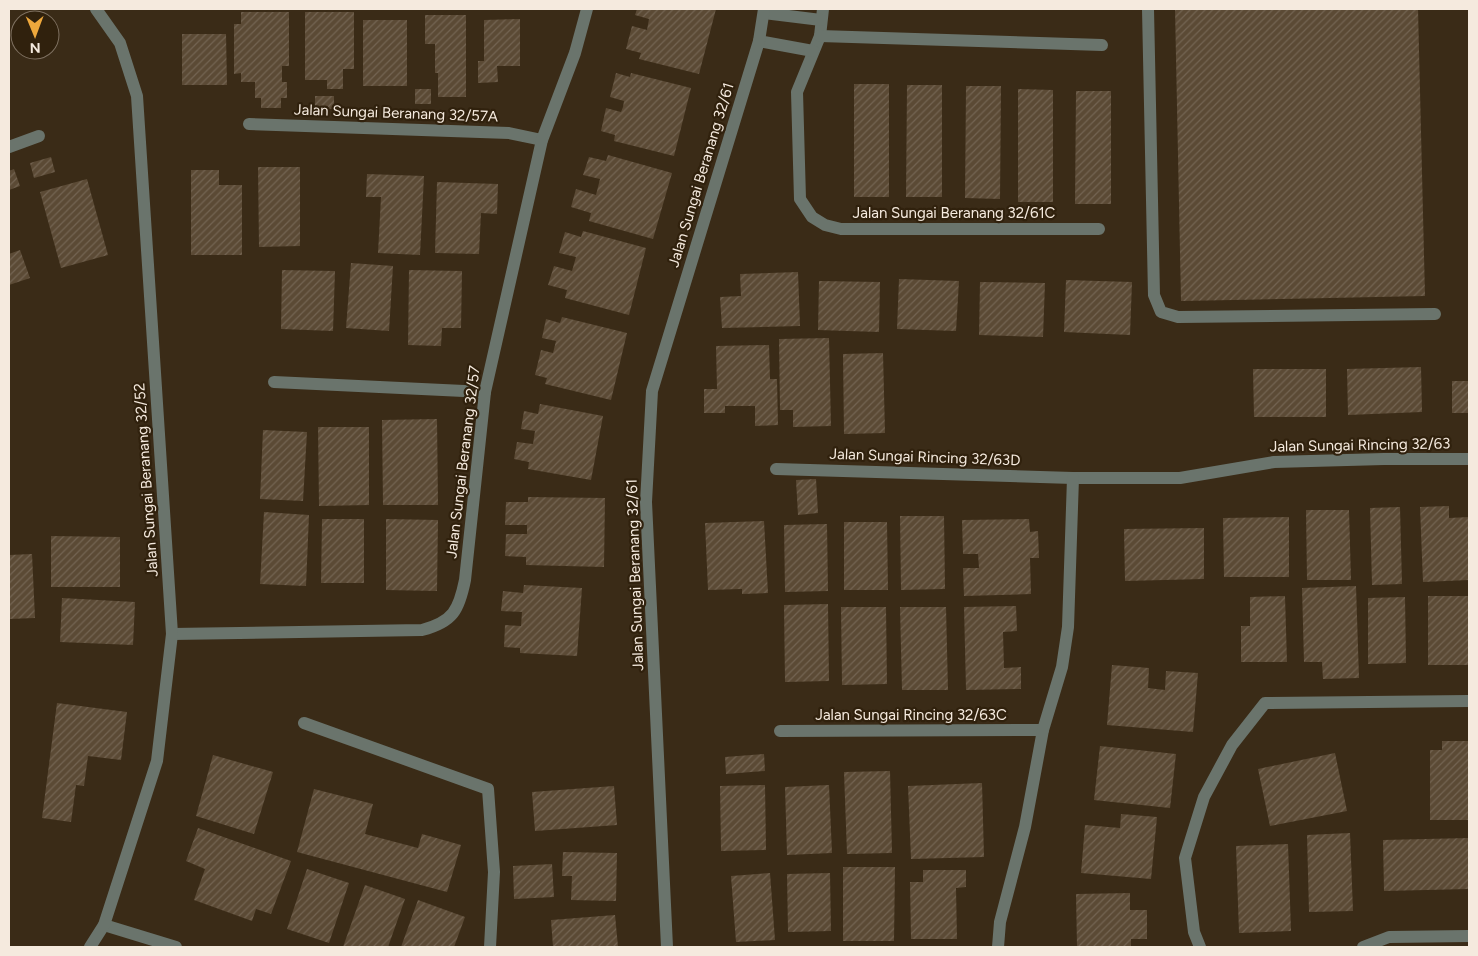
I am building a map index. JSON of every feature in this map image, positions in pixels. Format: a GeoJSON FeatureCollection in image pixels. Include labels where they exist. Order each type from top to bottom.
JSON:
{"type":"FeatureCollection","features":[{"type":"Feature","properties":{"kind":"street","name":"Jalan Sungai Beranang 32/52"},"geometry":{"type":"LineString","coordinates":[[90,947],[104,925],[157,762],[172,634],[137,96],[120,43],[96,9]]}},
{"type":"Feature","properties":{"kind":"street","name":"Jalan Sungai Beranang 32/57"},"geometry":{"type":"LineString","coordinates":[[172,634],[422,630],[439,626],[454,613],[462,598],[465,580],[485,392],[542,140],[575,53],[587,9]]}},
{"type":"Feature","properties":{"kind":"street"},"geometry":{"type":"LineString","coordinates":[[1148,9],[1154,295],[1162,312],[1178,317],[1435,314]]}},
{"type":"Feature","properties":{"kind":"street"},"geometry":{"type":"LineString","coordinates":[[759,41],[813,51],[820,36],[822,14],[764,11]]}},
{"type":"Feature","properties":{"kind":"street","name":"Jalan Sungai Beranang 32/61"},"geometry":{"type":"LineString","coordinates":[[667,947],[646,502],[652,391],[759,41],[764,11]]}},
{"type":"Feature","properties":{"kind":"street"},"geometry":{"type":"LineString","coordinates":[[820,36],[1102,45]]}},
{"type":"Feature","properties":{"kind":"street","name":"Jalan Sungai Beranang 32/61C"},"geometry":{"type":"LineString","coordinates":[[813,51],[797,92],[800,199],[812,217],[825,225],[842,229],[1100,229]]}},
{"type":"Feature","properties":{"kind":"street","name":"Jalan Sungai Beranang 32/57A"},"geometry":{"type":"LineString","coordinates":[[249,124],[509,133],[542,140]]}},
{"type":"Feature","properties":{"kind":"street"},"geometry":{"type":"LineString","coordinates":[[9,147],[38,136]]}},
{"type":"Feature","properties":{"kind":"street"},"geometry":{"type":"LineString","coordinates":[[274,382],[485,392]]}},
{"type":"Feature","properties":{"kind":"street","name":"Jalan Sungai Rincing 32/63"},"geometry":{"type":"LineString","coordinates":[[1073,478],[1180,478],[1274,462],[1469,459]]}},
{"type":"Feature","properties":{"kind":"street","name":"Jalan Sungai Rincing 32/63D"},"geometry":{"type":"LineString","coordinates":[[776,469],[1073,478]]}},
{"type":"Feature","properties":{"kind":"street"},"geometry":{"type":"LineString","coordinates":[[998,947],[1000,922],[1025,827],[1043,730],[1062,667],[1068,627],[1073,478]]}},
{"type":"Feature","properties":{"kind":"street"},"geometry":{"type":"LineString","coordinates":[[1200,947],[1194,932],[1185,858],[1204,797],[1232,745],[1265,703],[1469,701]]}},
{"type":"Feature","properties":{"kind":"street"},"geometry":{"type":"LineString","coordinates":[[304,723],[488,789],[494,872],[490,947]]}},
{"type":"Feature","properties":{"kind":"street","name":"Jalan Sungai Rincing 32/63C"},"geometry":{"type":"LineString","coordinates":[[780,731],[1043,730]]}},
{"type":"Feature","properties":{"kind":"street"},"geometry":{"type":"LineString","coordinates":[[104,925],[176,947]]}},
{"type":"Feature","properties":{"kind":"street"},"geometry":{"type":"LineString","coordinates":[[1363,947],[1389,937],[1469,936]]}},
{"type":"Feature","properties":{"kind":"building"},"geometry":{"type":"Polygon","coordinates":[[[637,9],[716,9],[699,74],[639,59],[641,53],[626,49],[632,26],[647,30],[649,19],[635,15],[637,9]]]}},
{"type":"Feature","properties":{"kind":"building"},"geometry":{"type":"Polygon","coordinates":[[[1175,9],[1418,9],[1425,296],[1181,301],[1175,9]]]}},
{"type":"Feature","properties":{"kind":"building"},"geometry":{"type":"Polygon","coordinates":[[[241,12],[289,12],[289,66],[282,66],[282,82],[287,82],[287,98],[281,98],[281,108],[261,108],[261,98],[255,98],[255,82],[241,82],[241,73],[234,74],[234,24],[241,24],[241,12]]]}},
{"type":"Feature","properties":{"kind":"building"},"geometry":{"type":"Polygon","coordinates":[[[305,12],[354,12],[354,69],[343,69],[343,89],[327,89],[327,80],[305,80],[305,12]]]}},
{"type":"Feature","properties":{"kind":"building"},"geometry":{"type":"Polygon","coordinates":[[[425,15],[466,15],[466,97],[438,97],[438,73],[435,73],[435,44],[425,44],[425,15]]]}},
{"type":"Feature","properties":{"kind":"building"},"geometry":{"type":"Polygon","coordinates":[[[520,19],[520,66],[497,66],[498,82],[478,83],[478,61],[484,61],[484,20],[520,19]]]}},
{"type":"Feature","properties":{"kind":"building"},"geometry":{"type":"Polygon","coordinates":[[[363,20],[407,20],[407,86],[363,86],[363,20]]]}},
{"type":"Feature","properties":{"kind":"building"},"geometry":{"type":"Polygon","coordinates":[[[182,34],[226,34],[227,85],[182,85],[182,34]]]}},
{"type":"Feature","properties":{"kind":"building"},"geometry":{"type":"Polygon","coordinates":[[[616,73],[630,77],[631,73],[691,88],[674,156],[614,141],[615,135],[601,131],[606,108],[621,112],[623,107],[624,101],[610,97],[616,73]]]}},
{"type":"Feature","properties":{"kind":"building"},"geometry":{"type":"Polygon","coordinates":[[[854,84],[889,84],[889,197],[854,197],[854,84]]]}},
{"type":"Feature","properties":{"kind":"building"},"geometry":{"type":"Polygon","coordinates":[[[907,85],[942,85],[942,197],[906,197],[907,85]]]}},
{"type":"Feature","properties":{"kind":"building"},"geometry":{"type":"Polygon","coordinates":[[[966,86],[1001,86],[1000,199],[965,198],[966,86]]]}},
{"type":"Feature","properties":{"kind":"building"},"geometry":{"type":"Polygon","coordinates":[[[415,89],[431,89],[431,104],[415,104],[415,89]]]}},
{"type":"Feature","properties":{"kind":"building"},"geometry":{"type":"Polygon","coordinates":[[[1018,89],[1053,90],[1053,202],[1018,202],[1018,89]]]}},
{"type":"Feature","properties":{"kind":"building"},"geometry":{"type":"Polygon","coordinates":[[[1076,91],[1111,91],[1111,204],[1075,204],[1076,91]]]}},
{"type":"Feature","properties":{"kind":"building"},"geometry":{"type":"Polygon","coordinates":[[[315,96],[334,96],[334,109],[315,109],[315,96]]]}},
{"type":"Feature","properties":{"kind":"building"},"geometry":{"type":"Polygon","coordinates":[[[608,155],[672,173],[653,239],[589,221],[591,213],[571,207],[576,189],[596,195],[600,179],[583,175],[589,157],[606,161],[608,155]]]}},
{"type":"Feature","properties":{"kind":"building"},"geometry":{"type":"Polygon","coordinates":[[[51,157],[55,172],[34,178],[30,163],[51,157]]]}},
{"type":"Feature","properties":{"kind":"building"},"geometry":{"type":"Polygon","coordinates":[[[258,167],[300,167],[300,246],[259,247],[258,167]]]}},
{"type":"Feature","properties":{"kind":"building"},"geometry":{"type":"Polygon","coordinates":[[[14,169],[20,186],[9,190],[9,171],[14,169]]]}},
{"type":"Feature","properties":{"kind":"building"},"geometry":{"type":"Polygon","coordinates":[[[191,170],[219,170],[219,185],[242,185],[242,255],[191,255],[191,170]]]}},
{"type":"Feature","properties":{"kind":"building"},"geometry":{"type":"Polygon","coordinates":[[[367,174],[424,176],[420,255],[378,253],[381,197],[366,197],[367,174]]]}},
{"type":"Feature","properties":{"kind":"building"},"geometry":{"type":"Polygon","coordinates":[[[87,179],[108,255],[61,268],[40,192],[87,179]]]}},
{"type":"Feature","properties":{"kind":"building"},"geometry":{"type":"Polygon","coordinates":[[[437,182],[498,184],[497,214],[481,213],[479,254],[435,253],[437,182]]]}},
{"type":"Feature","properties":{"kind":"building"},"geometry":{"type":"Polygon","coordinates":[[[583,231],[646,248],[629,315],[565,298],[567,290],[548,285],[554,266],[572,271],[576,257],[559,253],[565,232],[581,237],[583,231]]]}},
{"type":"Feature","properties":{"kind":"building"},"geometry":{"type":"Polygon","coordinates":[[[20,250],[30,278],[9,285],[9,254],[20,250]]]}},
{"type":"Feature","properties":{"kind":"building"},"geometry":{"type":"Polygon","coordinates":[[[351,263],[393,266],[389,331],[346,328],[351,263]]]}},
{"type":"Feature","properties":{"kind":"building"},"geometry":{"type":"Polygon","coordinates":[[[282,270],[335,271],[333,331],[281,329],[282,270]]]}},
{"type":"Feature","properties":{"kind":"building"},"geometry":{"type":"Polygon","coordinates":[[[409,270],[462,271],[461,328],[442,328],[441,346],[408,345],[409,270]]]}},
{"type":"Feature","properties":{"kind":"building"},"geometry":{"type":"Polygon","coordinates":[[[798,272],[800,326],[722,328],[720,297],[741,296],[740,274],[798,272]]]}},
{"type":"Feature","properties":{"kind":"building"},"geometry":{"type":"Polygon","coordinates":[[[899,279],[959,281],[956,331],[897,329],[899,279]]]}},
{"type":"Feature","properties":{"kind":"building"},"geometry":{"type":"Polygon","coordinates":[[[1066,280],[1132,282],[1130,335],[1064,332],[1066,280]]]}},
{"type":"Feature","properties":{"kind":"building"},"geometry":{"type":"Polygon","coordinates":[[[819,281],[880,282],[879,332],[818,330],[819,281]]]}},
{"type":"Feature","properties":{"kind":"building"},"geometry":{"type":"Polygon","coordinates":[[[980,282],[1045,283],[1043,337],[979,335],[980,282]]]}},
{"type":"Feature","properties":{"kind":"building"},"geometry":{"type":"Polygon","coordinates":[[[562,317],[627,333],[611,400],[545,384],[547,378],[535,375],[541,350],[553,353],[556,341],[542,338],[546,319],[560,323],[562,317]]]}},
{"type":"Feature","properties":{"kind":"building"},"geometry":{"type":"Polygon","coordinates":[[[829,338],[831,426],[793,427],[793,410],[780,410],[779,339],[829,338]]]}},
{"type":"Feature","properties":{"kind":"building"},"geometry":{"type":"Polygon","coordinates":[[[769,345],[770,379],[777,379],[778,425],[755,426],[755,406],[725,406],[725,413],[704,413],[704,389],[717,389],[716,346],[769,345]]]}},
{"type":"Feature","properties":{"kind":"building"},"geometry":{"type":"Polygon","coordinates":[[[883,353],[885,433],[844,434],[843,354],[883,353]]]}},
{"type":"Feature","properties":{"kind":"building"},"geometry":{"type":"Polygon","coordinates":[[[1421,367],[1422,412],[1348,415],[1347,369],[1421,367]]]}},
{"type":"Feature","properties":{"kind":"building"},"geometry":{"type":"Polygon","coordinates":[[[1253,369],[1326,369],[1326,417],[1254,417],[1253,369]]]}},
{"type":"Feature","properties":{"kind":"building"},"geometry":{"type":"Polygon","coordinates":[[[1452,381],[1469,381],[1469,413],[1452,413],[1452,381]]]}},
{"type":"Feature","properties":{"kind":"building"},"geometry":{"type":"Polygon","coordinates":[[[540,404],[603,416],[591,480],[528,469],[529,462],[514,459],[517,442],[533,444],[535,431],[521,429],[524,411],[538,414],[540,404]]]}},
{"type":"Feature","properties":{"kind":"building"},"geometry":{"type":"Polygon","coordinates":[[[437,419],[438,505],[383,505],[382,420],[437,419]]]}},
{"type":"Feature","properties":{"kind":"building"},"geometry":{"type":"Polygon","coordinates":[[[318,427],[369,427],[369,505],[319,506],[318,427]]]}},
{"type":"Feature","properties":{"kind":"building"},"geometry":{"type":"Polygon","coordinates":[[[263,430],[307,432],[303,501],[260,499],[263,430]]]}},
{"type":"Feature","properties":{"kind":"building"},"geometry":{"type":"Polygon","coordinates":[[[816,479],[818,513],[798,515],[796,480],[816,479]]]}},
{"type":"Feature","properties":{"kind":"building"},"geometry":{"type":"Polygon","coordinates":[[[528,497],[605,498],[604,567],[526,565],[526,557],[505,556],[506,534],[527,534],[527,525],[505,525],[506,502],[528,502],[528,497]]]}},
{"type":"Feature","properties":{"kind":"building"},"geometry":{"type":"Polygon","coordinates":[[[1449,506],[1449,518],[1469,517],[1469,580],[1423,582],[1420,507],[1449,506]]]}},
{"type":"Feature","properties":{"kind":"building"},"geometry":{"type":"Polygon","coordinates":[[[1400,507],[1402,584],[1372,585],[1370,508],[1400,507]]]}},
{"type":"Feature","properties":{"kind":"building"},"geometry":{"type":"Polygon","coordinates":[[[1306,510],[1349,510],[1351,580],[1307,580],[1306,510]]]}},
{"type":"Feature","properties":{"kind":"building"},"geometry":{"type":"Polygon","coordinates":[[[264,512],[309,515],[306,586],[260,584],[264,512]]]}},
{"type":"Feature","properties":{"kind":"building"},"geometry":{"type":"Polygon","coordinates":[[[900,516],[944,516],[945,589],[901,590],[900,516]]]}},
{"type":"Feature","properties":{"kind":"building"},"geometry":{"type":"Polygon","coordinates":[[[1289,517],[1289,577],[1224,577],[1223,518],[1289,517]]]}},
{"type":"Feature","properties":{"kind":"building"},"geometry":{"type":"Polygon","coordinates":[[[322,519],[364,519],[364,583],[321,583],[322,519]]]}},
{"type":"Feature","properties":{"kind":"building"},"geometry":{"type":"Polygon","coordinates":[[[386,519],[438,520],[437,591],[386,590],[386,519]]]}},
{"type":"Feature","properties":{"kind":"building"},"geometry":{"type":"Polygon","coordinates":[[[1029,519],[1030,532],[1038,531],[1039,558],[1030,558],[1031,594],[964,596],[963,568],[979,568],[978,554],[963,554],[962,520],[1029,519]]]}},
{"type":"Feature","properties":{"kind":"building"},"geometry":{"type":"Polygon","coordinates":[[[764,521],[768,593],[742,594],[742,589],[708,590],[705,523],[764,521]]]}},
{"type":"Feature","properties":{"kind":"building"},"geometry":{"type":"Polygon","coordinates":[[[844,522],[887,522],[888,590],[844,590],[844,522]]]}},
{"type":"Feature","properties":{"kind":"building"},"geometry":{"type":"Polygon","coordinates":[[[827,524],[828,591],[785,592],[784,525],[827,524]]]}},
{"type":"Feature","properties":{"kind":"building"},"geometry":{"type":"Polygon","coordinates":[[[1204,528],[1204,579],[1125,581],[1124,529],[1204,528]]]}},
{"type":"Feature","properties":{"kind":"building"},"geometry":{"type":"Polygon","coordinates":[[[51,536],[120,537],[120,587],[51,587],[51,536]]]}},
{"type":"Feature","properties":{"kind":"building"},"geometry":{"type":"Polygon","coordinates":[[[32,554],[35,618],[9,619],[9,555],[32,554]]]}},
{"type":"Feature","properties":{"kind":"building"},"geometry":{"type":"Polygon","coordinates":[[[524,585],[582,588],[577,656],[520,653],[520,648],[504,647],[505,625],[521,626],[522,612],[501,611],[503,591],[523,593],[524,585]]]}},
{"type":"Feature","properties":{"kind":"building"},"geometry":{"type":"Polygon","coordinates":[[[1356,586],[1359,678],[1323,679],[1322,662],[1304,662],[1302,588],[1356,586]]]}},
{"type":"Feature","properties":{"kind":"building"},"geometry":{"type":"Polygon","coordinates":[[[1285,596],[1287,662],[1241,662],[1241,626],[1250,626],[1250,597],[1285,596]]]}},
{"type":"Feature","properties":{"kind":"building"},"geometry":{"type":"Polygon","coordinates":[[[1428,596],[1469,596],[1469,665],[1428,665],[1428,596]]]}},
{"type":"Feature","properties":{"kind":"building"},"geometry":{"type":"Polygon","coordinates":[[[1405,597],[1406,663],[1368,664],[1368,598],[1405,597]]]}},
{"type":"Feature","properties":{"kind":"building"},"geometry":{"type":"Polygon","coordinates":[[[62,598],[135,602],[133,645],[60,642],[62,598]]]}},
{"type":"Feature","properties":{"kind":"building"},"geometry":{"type":"Polygon","coordinates":[[[828,604],[829,681],[785,682],[784,605],[828,604]]]}},
{"type":"Feature","properties":{"kind":"building"},"geometry":{"type":"Polygon","coordinates":[[[1016,606],[1017,631],[1003,632],[1004,668],[1021,667],[1021,689],[966,690],[964,607],[1016,606]]]}},
{"type":"Feature","properties":{"kind":"building"},"geometry":{"type":"Polygon","coordinates":[[[841,607],[886,607],[887,684],[842,685],[841,607]]]}},
{"type":"Feature","properties":{"kind":"building"},"geometry":{"type":"Polygon","coordinates":[[[900,607],[946,607],[948,690],[902,690],[900,607]]]}},
{"type":"Feature","properties":{"kind":"building"},"geometry":{"type":"Polygon","coordinates":[[[1112,665],[1149,668],[1148,688],[1165,690],[1166,671],[1198,673],[1193,732],[1107,725],[1112,665]]]}},
{"type":"Feature","properties":{"kind":"building"},"geometry":{"type":"Polygon","coordinates":[[[57,703],[127,712],[121,760],[88,756],[84,786],[76,785],[71,822],[42,818],[57,703]]]}},
{"type":"Feature","properties":{"kind":"building"},"geometry":{"type":"Polygon","coordinates":[[[1442,741],[1469,741],[1469,820],[1430,820],[1430,750],[1442,750],[1442,741]]]}},
{"type":"Feature","properties":{"kind":"building"},"geometry":{"type":"Polygon","coordinates":[[[1100,746],[1176,754],[1170,808],[1094,800],[1100,746]]]}},
{"type":"Feature","properties":{"kind":"building"},"geometry":{"type":"Polygon","coordinates":[[[1335,753],[1347,811],[1270,826],[1258,769],[1335,753]]]}},
{"type":"Feature","properties":{"kind":"building"},"geometry":{"type":"Polygon","coordinates":[[[764,754],[765,771],[726,774],[725,757],[764,754]]]}},
{"type":"Feature","properties":{"kind":"building"},"geometry":{"type":"Polygon","coordinates":[[[213,755],[273,772],[254,834],[196,816],[213,755]]]}},
{"type":"Feature","properties":{"kind":"building"},"geometry":{"type":"Polygon","coordinates":[[[890,771],[892,853],[847,854],[844,772],[890,771]]]}},
{"type":"Feature","properties":{"kind":"building"},"geometry":{"type":"Polygon","coordinates":[[[982,783],[984,857],[911,859],[908,786],[982,783]]]}},
{"type":"Feature","properties":{"kind":"building"},"geometry":{"type":"Polygon","coordinates":[[[765,785],[766,850],[721,851],[720,786],[765,785]]]}},
{"type":"Feature","properties":{"kind":"building"},"geometry":{"type":"Polygon","coordinates":[[[829,785],[832,853],[787,855],[785,787],[829,785]]]}},
{"type":"Feature","properties":{"kind":"building"},"geometry":{"type":"Polygon","coordinates":[[[614,786],[617,825],[535,831],[532,792],[614,786]]]}},
{"type":"Feature","properties":{"kind":"building"},"geometry":{"type":"Polygon","coordinates":[[[314,789],[373,804],[365,834],[418,848],[422,834],[461,845],[447,892],[297,852],[314,789]]]}},
{"type":"Feature","properties":{"kind":"building"},"geometry":{"type":"Polygon","coordinates":[[[1121,814],[1157,817],[1151,879],[1081,873],[1085,825],[1120,828],[1121,814]]]}},
{"type":"Feature","properties":{"kind":"building"},"geometry":{"type":"Polygon","coordinates":[[[198,828],[291,861],[271,914],[256,909],[252,921],[194,900],[205,869],[186,861],[198,828]]]}},
{"type":"Feature","properties":{"kind":"building"},"geometry":{"type":"Polygon","coordinates":[[[1350,833],[1353,911],[1309,912],[1307,835],[1350,833]]]}},
{"type":"Feature","properties":{"kind":"building"},"geometry":{"type":"Polygon","coordinates":[[[1468,838],[1469,889],[1384,891],[1383,840],[1468,838]]]}},
{"type":"Feature","properties":{"kind":"building"},"geometry":{"type":"Polygon","coordinates":[[[1288,844],[1291,931],[1239,933],[1236,846],[1288,844]]]}},
{"type":"Feature","properties":{"kind":"building"},"geometry":{"type":"Polygon","coordinates":[[[563,852],[617,853],[616,901],[571,900],[572,876],[562,876],[563,852]]]}},
{"type":"Feature","properties":{"kind":"building"},"geometry":{"type":"Polygon","coordinates":[[[552,864],[554,897],[514,899],[513,866],[552,864]]]}},
{"type":"Feature","properties":{"kind":"building"},"geometry":{"type":"Polygon","coordinates":[[[843,867],[895,867],[894,941],[843,941],[843,867]]]}},
{"type":"Feature","properties":{"kind":"building"},"geometry":{"type":"Polygon","coordinates":[[[307,869],[349,883],[329,943],[287,929],[307,869]]]}},
{"type":"Feature","properties":{"kind":"building"},"geometry":{"type":"Polygon","coordinates":[[[923,870],[966,870],[966,887],[956,888],[957,939],[911,939],[910,882],[923,882],[923,870]]]}},
{"type":"Feature","properties":{"kind":"building"},"geometry":{"type":"Polygon","coordinates":[[[770,873],[775,940],[736,942],[731,876],[770,873]]]}},
{"type":"Feature","properties":{"kind":"building"},"geometry":{"type":"Polygon","coordinates":[[[830,873],[831,931],[788,932],[787,874],[830,873]]]}},
{"type":"Feature","properties":{"kind":"building"},"geometry":{"type":"Polygon","coordinates":[[[365,885],[405,899],[388,947],[343,947],[365,885]]]}},
{"type":"Feature","properties":{"kind":"building"},"geometry":{"type":"Polygon","coordinates":[[[1130,893],[1130,910],[1147,910],[1147,939],[1131,939],[1131,947],[1077,947],[1076,894],[1130,893]]]}},
{"type":"Feature","properties":{"kind":"building"},"geometry":{"type":"Polygon","coordinates":[[[418,900],[465,917],[454,947],[401,947],[418,900]]]}},
{"type":"Feature","properties":{"kind":"building"},"geometry":{"type":"Polygon","coordinates":[[[615,915],[618,947],[553,947],[551,920],[615,915]]]}}]}
